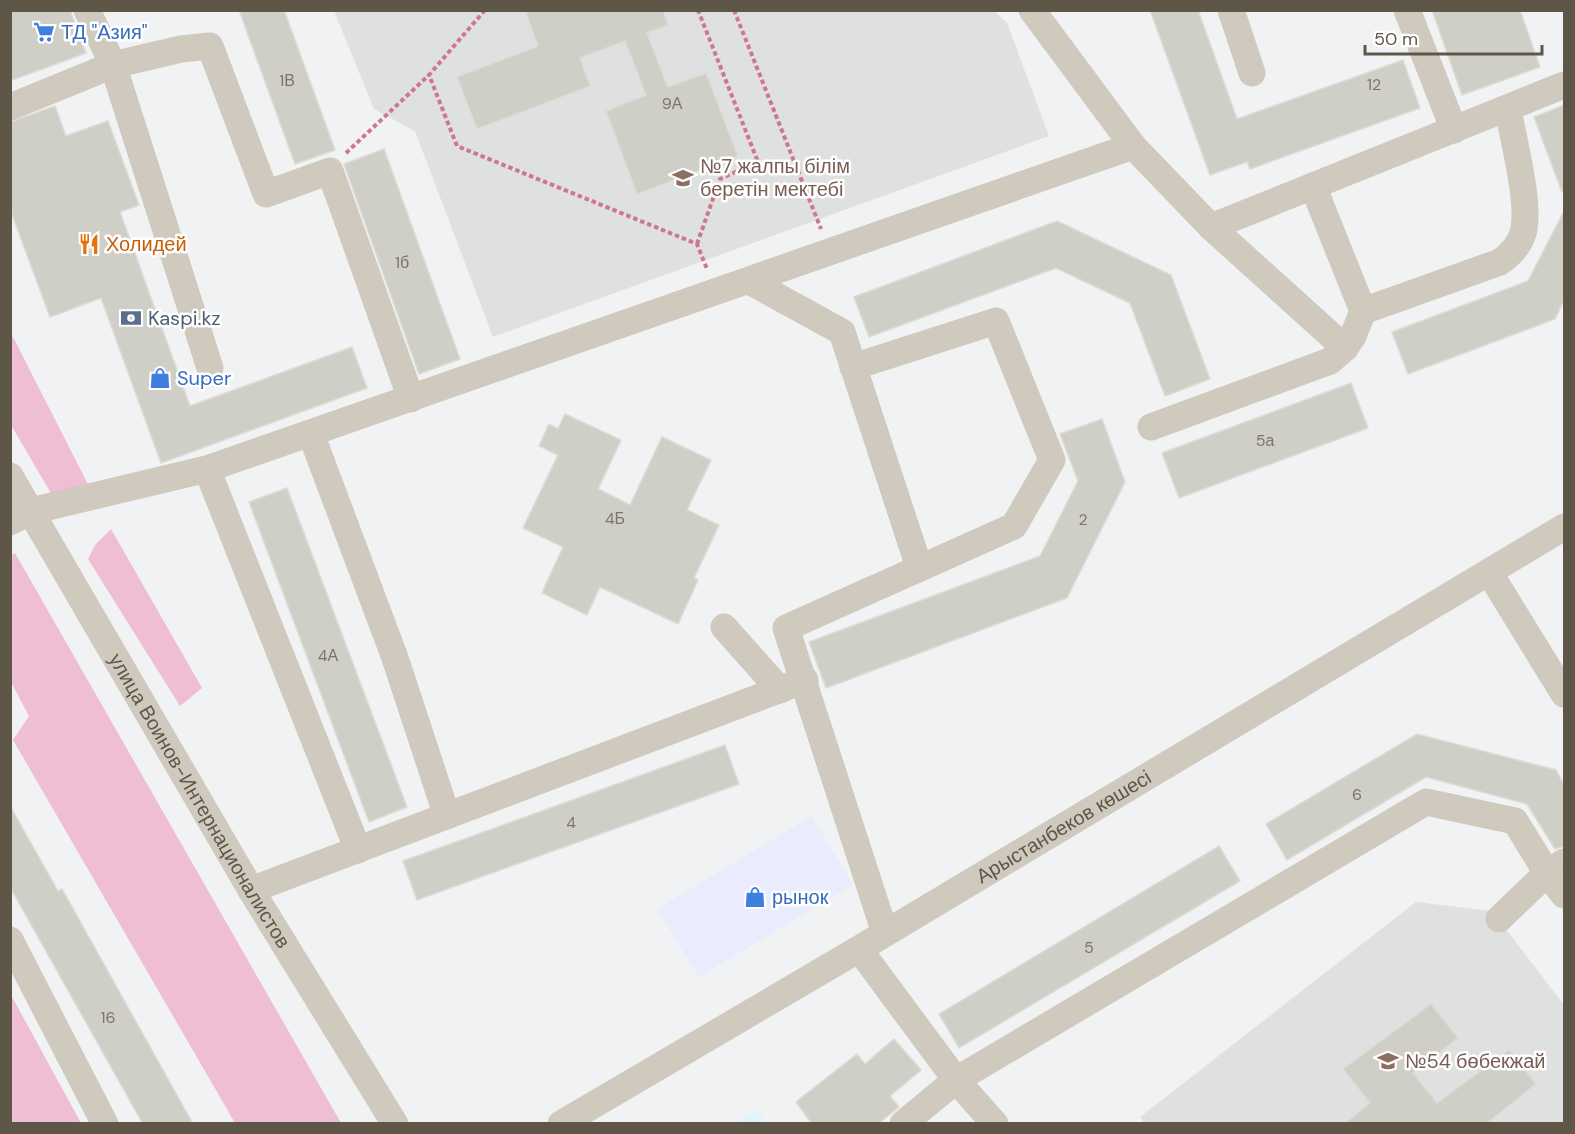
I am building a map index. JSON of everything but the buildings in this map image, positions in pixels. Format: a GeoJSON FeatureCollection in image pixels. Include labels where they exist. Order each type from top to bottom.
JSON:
{"type":"FeatureCollection","features":[{"type":"Feature","properties":{"kind":"street"},"geometry":{"type":"LineString","coordinates":[[87,10],[113,65],[210,368]]}},
{"type":"Feature","properties":{"kind":"street"},"geometry":{"type":"LineString","coordinates":[[1032,10],[1133,146],[1211,227],[1345,348]]}},
{"type":"Feature","properties":{"kind":"street"},"geometry":{"type":"LineString","coordinates":[[1231,10],[1252,73]]}},
{"type":"Feature","properties":{"kind":"street"},"geometry":{"type":"LineString","coordinates":[[1407,10],[1454,130]]}},
{"type":"Feature","properties":{"kind":"street"},"geometry":{"type":"LineString","coordinates":[[10,107],[113,65],[210,46],[266,194],[330,171],[411,399]]}},
{"type":"Feature","properties":{"kind":"street"},"geometry":{"type":"LineString","coordinates":[[1211,227],[1564,85]]}},
{"type":"Feature","properties":{"kind":"street"},"geometry":{"type":"LineString","coordinates":[[1151,427],[1330,361],[1345,348],[1363,311],[1500,262],[1513,252],[1523,235],[1526,215],[1508,108]]}},
{"type":"Feature","properties":{"kind":"street"},"geometry":{"type":"LineString","coordinates":[[21,517],[207,469],[1133,146]]}},
{"type":"Feature","properties":{"kind":"street"},"geometry":{"type":"LineString","coordinates":[[1313,186],[1363,311]]}},
{"type":"Feature","properties":{"kind":"street"},"geometry":{"type":"LineString","coordinates":[[749,281],[842,332],[919,567]]}},
{"type":"Feature","properties":{"kind":"street"},"geometry":{"type":"LineString","coordinates":[[853,367],[996,321],[1052,460],[1014,526],[786,628],[805,680],[885,933]]}},
{"type":"Feature","properties":{"kind":"street"},"geometry":{"type":"LineString","coordinates":[[311,434],[395,658],[447,816]]}},
{"type":"Feature","properties":{"kind":"street"},"geometry":{"type":"LineString","coordinates":[[207,469],[358,850]]}},
{"type":"Feature","properties":{"kind":"street","name":"улица Воинов-Интернационалистов"},"geometry":{"type":"LineString","coordinates":[[10,476],[21,517],[395,1124]]}},
{"type":"Feature","properties":{"kind":"street","name":"Арыстанбеков көшесі"},"geometry":{"type":"LineString","coordinates":[[561,1124],[859,949],[1564,527]]}},
{"type":"Feature","properties":{"kind":"street"},"geometry":{"type":"LineString","coordinates":[[1489,572],[1564,694]]}},
{"type":"Feature","properties":{"kind":"street"},"geometry":{"type":"LineString","coordinates":[[724,627],[780,690]]}},
{"type":"Feature","properties":{"kind":"street"},"geometry":{"type":"LineString","coordinates":[[251,890],[805,680]]}},
{"type":"Feature","properties":{"kind":"street"},"geometry":{"type":"LineString","coordinates":[[903,1124],[956,1080],[1426,802],[1515,821],[1556,868],[1564,895]]}},
{"type":"Feature","properties":{"kind":"street"},"geometry":{"type":"LineString","coordinates":[[1499,919],[1556,868]]}},
{"type":"Feature","properties":{"kind":"street"},"geometry":{"type":"LineString","coordinates":[[10,940],[105,1124]]}},
{"type":"Feature","properties":{"kind":"street"},"geometry":{"type":"LineString","coordinates":[[859,949],[956,1080],[995,1124]]}},
{"type":"Feature","properties":{"kind":"path"},"geometry":{"type":"LineString","coordinates":[[330,171],[338,160],[429,75],[485,10]]}},
{"type":"Feature","properties":{"kind":"path"},"geometry":{"type":"LineString","coordinates":[[698,10],[758,162],[720,179],[697,244],[716,292]]}},
{"type":"Feature","properties":{"kind":"path"},"geometry":{"type":"LineString","coordinates":[[734,10],[830,252]]}},
{"type":"Feature","properties":{"kind":"path"},"geometry":{"type":"LineString","coordinates":[[429,75],[458,146],[697,244]]}},
{"type":"Feature","properties":{"kind":"shaded area","name":"№7 жалпы білім беретін мектебі"},"geometry":{"type":"Polygon","coordinates":[[[334,11],[994,11],[1007,23],[1049,136],[493,337],[415,131],[374,109],[334,11]]]}},
{"type":"Feature","properties":{"kind":"shaded area"},"geometry":{"type":"Polygon","coordinates":[[[13,337],[100,508],[52,495],[11,425],[10,338],[13,337]]]}},
{"type":"Feature","properties":{"kind":"shaded area"},"geometry":{"type":"Polygon","coordinates":[[[111,529],[202,688],[180,706],[88,559],[95,545],[111,529]]]}},
{"type":"Feature","properties":{"kind":"shaded area"},"geometry":{"type":"Polygon","coordinates":[[[15,553],[341,1123],[235,1123],[13,740],[29,716],[11,682],[10,556],[15,553]]]}},
{"type":"Feature","properties":{"kind":"shaded area","name":"рынок"},"geometry":{"type":"Polygon","coordinates":[[[812,816],[853,885],[699,977],[657,909],[812,816]]]}},
{"type":"Feature","properties":{"kind":"shaded area","name":"№54 бөбекжай"},"geometry":{"type":"Polygon","coordinates":[[[1416,902],[1492,911],[1564,1005],[1564,1123],[1145,1124],[1140,1117],[1416,902]]]}},
{"type":"Feature","properties":{"kind":"shaded area"},"geometry":{"type":"Polygon","coordinates":[[[11,995],[81,1123],[11,1123],[11,995]]]}},
{"type":"Feature","properties":{"kind":"shaded area"},"geometry":{"type":"Polygon","coordinates":[[[758,1109],[766,1123],[732,1123],[758,1109]]]}},
{"type":"Feature","properties":{"kind":"place","name":"ТД \"Азия\""},"geometry":{"type":"Point","coordinates":[44,32]}},
{"type":"Feature","properties":{"kind":"place","name":"№7 жалпы білім беретін мектебі"},"geometry":{"type":"Point","coordinates":[683,178]}},
{"type":"Feature","properties":{"kind":"place","name":"Холидей"},"geometry":{"type":"Point","coordinates":[89,244]}},
{"type":"Feature","properties":{"kind":"place","name":"Kaspi.kz"},"geometry":{"type":"Point","coordinates":[131,318]}},
{"type":"Feature","properties":{"kind":"place","name":"Super"},"geometry":{"type":"Point","coordinates":[160,378]}},
{"type":"Feature","properties":{"kind":"place","name":"рынок"},"geometry":{"type":"Point","coordinates":[755,897]}},
{"type":"Feature","properties":{"kind":"place","name":"№54 бөбекжай"},"geometry":{"type":"Point","coordinates":[1388,1061]}}]}
